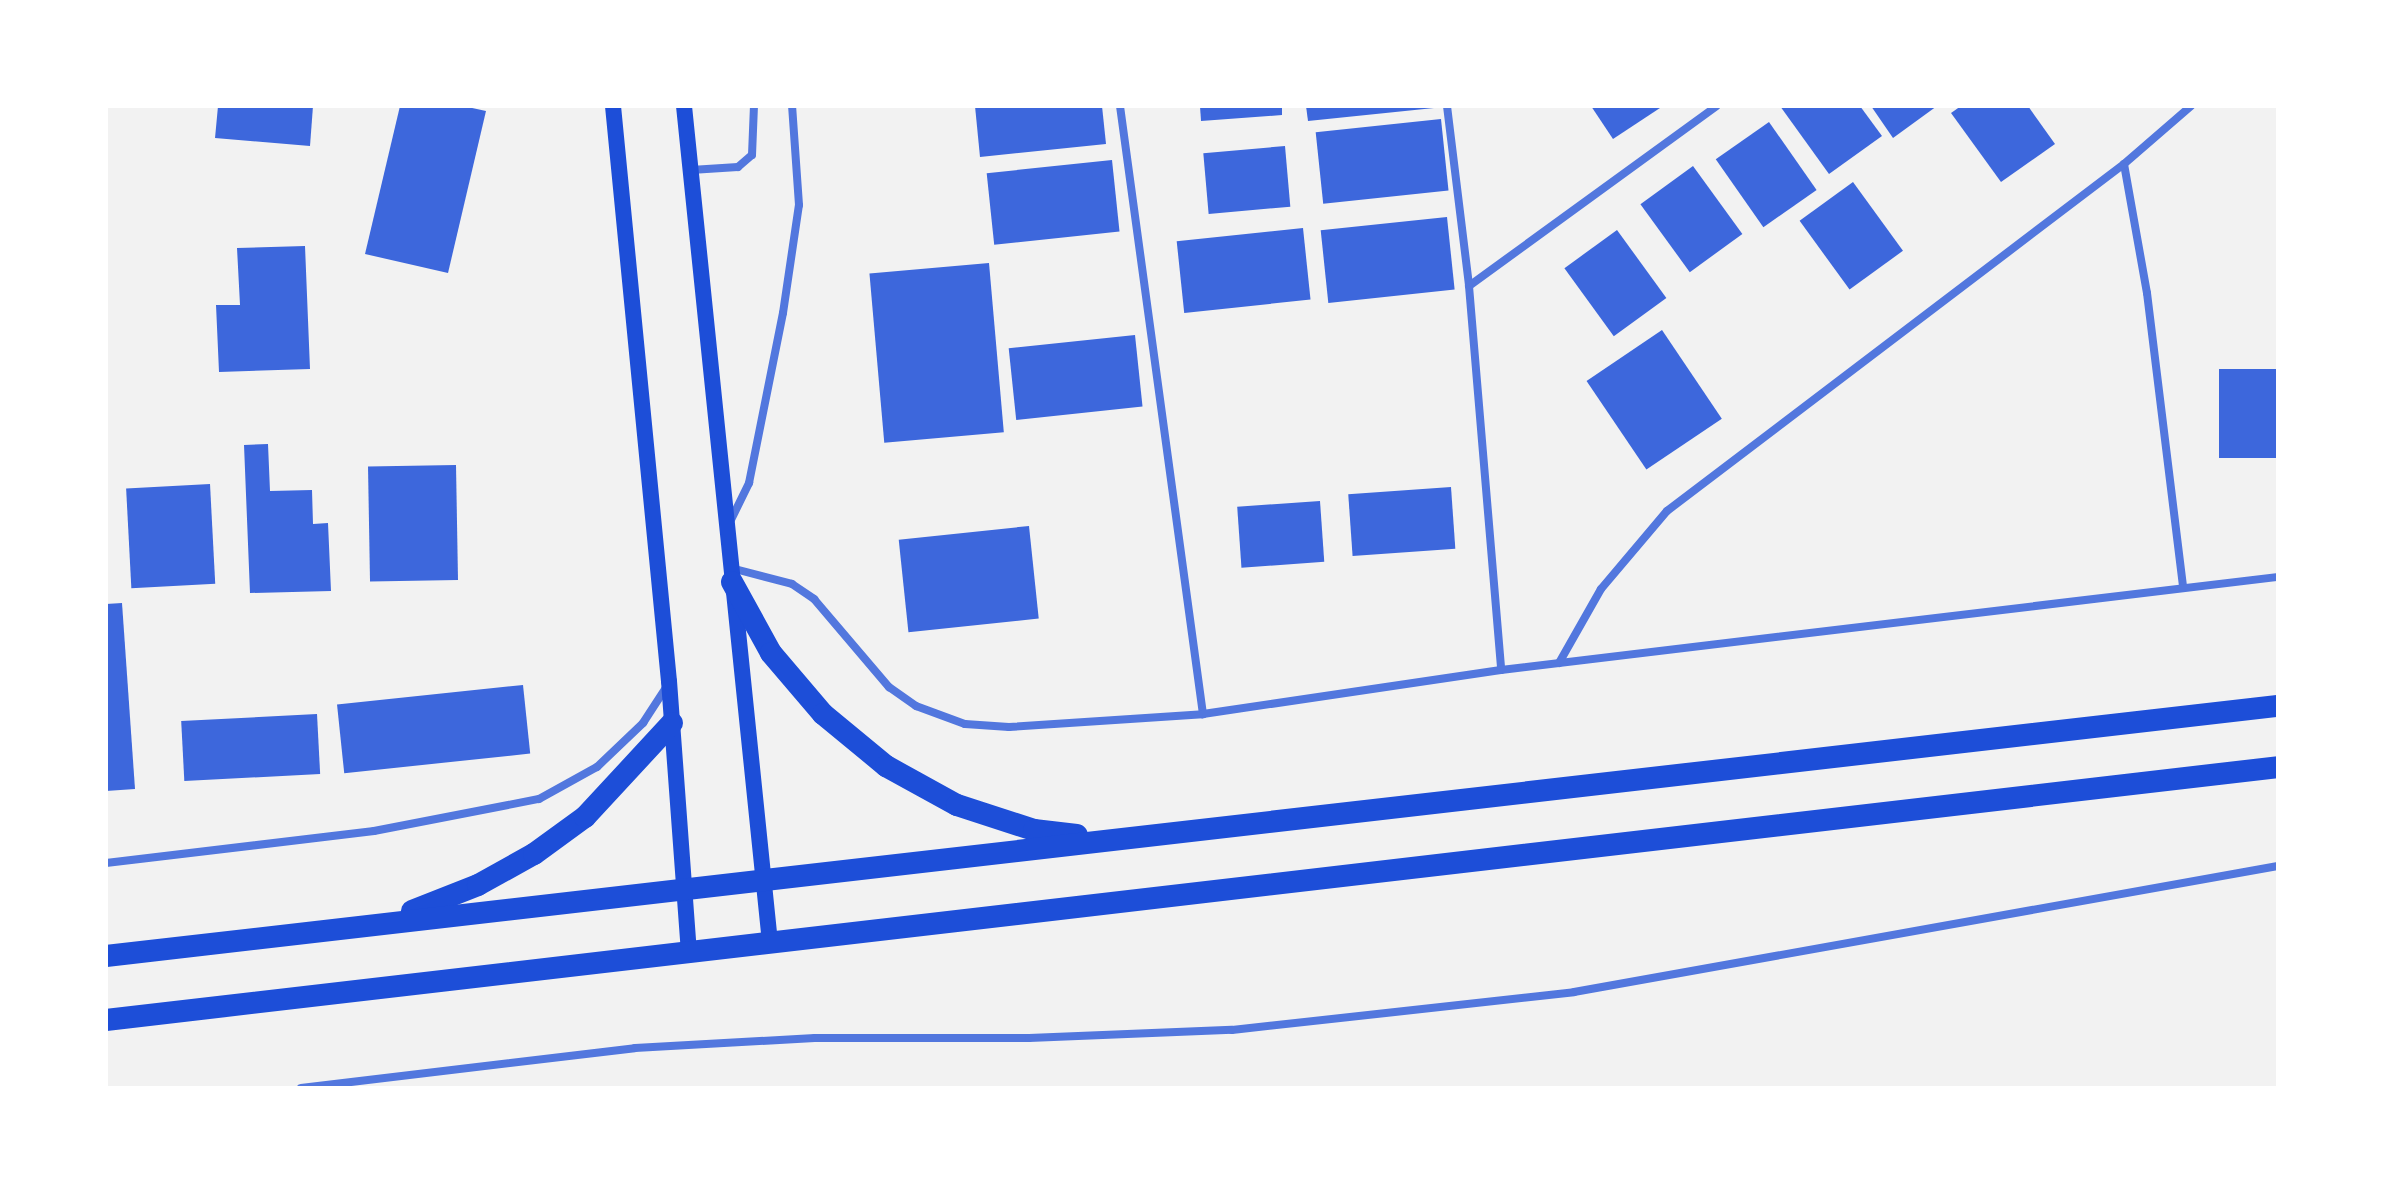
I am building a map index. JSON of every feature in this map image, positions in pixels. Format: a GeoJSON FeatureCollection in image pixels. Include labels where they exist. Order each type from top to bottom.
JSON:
{"type":"FeatureCollection","features":[{"type":"Feature","properties":{"kind":"highway"},"geometry":{"type":"LineString","coordinates":[[731,575],[771,653],[823,714],[886,766],[957,805],[1021,826],[1114,840]]}},
{"type":"Feature","properties":{"kind":"highway"},"geometry":{"type":"LineString","coordinates":[[106,956],[762,883],[2278,706]]}},
{"type":"Feature","properties":{"kind":"highway"},"geometry":{"type":"LineString","coordinates":[[357,926],[419,910],[534,854],[585,817],[672,723]]}},
{"type":"Feature","properties":{"kind":"highway"},"geometry":{"type":"LineString","coordinates":[[106,1020],[2278,767]]}},
{"type":"Feature","properties":{"kind":"main road"},"geometry":{"type":"LineString","coordinates":[[613,106],[669,681],[689,952]]}},
{"type":"Feature","properties":{"kind":"main road"},"geometry":{"type":"LineString","coordinates":[[684,106],[687,169],[729,525],[731,575],[770,943]]}},
{"type":"Feature","properties":{"kind":"street"},"geometry":{"type":"LineString","coordinates":[[687,169],[738,167],[752,155],[754,106]]}},
{"type":"Feature","properties":{"kind":"street"},"geometry":{"type":"LineString","coordinates":[[729,525],[749,483],[783,313],[799,205],[792,106]]}},
{"type":"Feature","properties":{"kind":"street"},"geometry":{"type":"LineString","coordinates":[[1120,106],[1203,714]]}},
{"type":"Feature","properties":{"kind":"street"},"geometry":{"type":"LineString","coordinates":[[1447,106],[1469,286],[1501,670]]}},
{"type":"Feature","properties":{"kind":"street"},"geometry":{"type":"LineString","coordinates":[[1469,286],[1717,106]]}},
{"type":"Feature","properties":{"kind":"street"},"geometry":{"type":"LineString","coordinates":[[1559,663],[1601,589],[1667,511],[2124,164],[2191,106]]}},
{"type":"Feature","properties":{"kind":"street"},"geometry":{"type":"LineString","coordinates":[[2124,164],[2147,293],[2183,587]]}},
{"type":"Feature","properties":{"kind":"street"},"geometry":{"type":"LineString","coordinates":[[731,575],[792,584],[827,612],[889,687],[916,706],[965,724],[1009,727],[1203,714],[1501,670],[2278,577]]}},
{"type":"Feature","properties":{"kind":"street"},"geometry":{"type":"LineString","coordinates":[[106,863],[374,831],[539,799],[597,767],[643,723],[669,681]]}},
{"type":"Feature","properties":{"kind":"street"},"geometry":{"type":"LineString","coordinates":[[301,1088],[635,1048],[815,1038],[1232,1030],[1559,994],[1934,932],[2278,866]]}},
{"type":"Feature","properties":{"kind":"building"},"geometry":{"type":"Polygon","coordinates":[[[218,106],[313,106],[310,146],[215,138],[218,106]]]}},
{"type":"Feature","properties":{"kind":"building"},"geometry":{"type":"Polygon","coordinates":[[[400,106],[463,106],[486,111],[448,273],[365,254],[400,106]]]}},
{"type":"Feature","properties":{"kind":"building"},"geometry":{"type":"Polygon","coordinates":[[[975,106],[1102,106],[1106,144],[980,157],[975,106]]]}},
{"type":"Feature","properties":{"kind":"building"},"geometry":{"type":"Polygon","coordinates":[[[1200,106],[1282,106],[1282,115],[1201,121],[1200,106]]]}},
{"type":"Feature","properties":{"kind":"building"},"geometry":{"type":"Polygon","coordinates":[[[1306,106],[1434,106],[1434,108],[1308,121],[1306,106]]]}},
{"type":"Feature","properties":{"kind":"building"},"geometry":{"type":"Polygon","coordinates":[[[1591,106],[1663,106],[1613,139],[1591,106]]]}},
{"type":"Feature","properties":{"kind":"building"},"geometry":{"type":"Polygon","coordinates":[[[1780,106],[1860,106],[1882,136],[1829,174],[1780,106]]]}},
{"type":"Feature","properties":{"kind":"building"},"geometry":{"type":"Polygon","coordinates":[[[1871,106],[1937,106],[1893,138],[1871,106]]]}},
{"type":"Feature","properties":{"kind":"building"},"geometry":{"type":"Polygon","coordinates":[[[1961,106],[2028,106],[2055,144],[2001,182],[1951,113],[1961,106]]]}},
{"type":"Feature","properties":{"kind":"building"},"geometry":{"type":"Polygon","coordinates":[[[1441,119],[1449,191],[1323,204],[1316,132],[1441,119]]]}},
{"type":"Feature","properties":{"kind":"building"},"geometry":{"type":"Polygon","coordinates":[[[1769,122],[1817,190],[1763,227],[1716,159],[1769,122]]]}},
{"type":"Feature","properties":{"kind":"building"},"geometry":{"type":"Polygon","coordinates":[[[1285,146],[1290,207],[1209,214],[1203,153],[1285,146]]]}},
{"type":"Feature","properties":{"kind":"building"},"geometry":{"type":"Polygon","coordinates":[[[1112,160],[1120,232],[994,245],[987,173],[1112,160]]]}},
{"type":"Feature","properties":{"kind":"building"},"geometry":{"type":"Polygon","coordinates":[[[1693,166],[1742,234],[1690,272],[1640,204],[1693,166]]]}},
{"type":"Feature","properties":{"kind":"building"},"geometry":{"type":"Polygon","coordinates":[[[1853,182],[1903,251],[1850,290],[1800,221],[1853,182]]]}},
{"type":"Feature","properties":{"kind":"building"},"geometry":{"type":"Polygon","coordinates":[[[1447,217],[1455,290],[1328,303],[1321,230],[1447,217]]]}},
{"type":"Feature","properties":{"kind":"building"},"geometry":{"type":"Polygon","coordinates":[[[1303,228],[1311,300],[1184,313],[1177,241],[1303,228]]]}},
{"type":"Feature","properties":{"kind":"building"},"geometry":{"type":"Polygon","coordinates":[[[1617,230],[1666,298],[1614,336],[1564,268],[1617,230]]]}},
{"type":"Feature","properties":{"kind":"building"},"geometry":{"type":"Polygon","coordinates":[[[305,246],[310,369],[219,372],[216,305],[240,305],[237,248],[305,246]]]}},
{"type":"Feature","properties":{"kind":"building"},"geometry":{"type":"Polygon","coordinates":[[[989,263],[1004,432],[884,443],[869,273],[989,263]]]}},
{"type":"Feature","properties":{"kind":"building"},"geometry":{"type":"Polygon","coordinates":[[[1662,330],[1722,419],[1646,470],[1587,381],[1662,330]]]}},
{"type":"Feature","properties":{"kind":"building"},"geometry":{"type":"Polygon","coordinates":[[[1135,335],[1143,407],[1016,420],[1009,348],[1135,335]]]}},
{"type":"Feature","properties":{"kind":"building"},"geometry":{"type":"Polygon","coordinates":[[[2219,369],[2278,369],[2278,458],[2219,458],[2219,369]]]}},
{"type":"Feature","properties":{"kind":"building"},"geometry":{"type":"Polygon","coordinates":[[[268,444],[270,491],[312,490],[313,524],[328,523],[331,591],[250,593],[244,445],[268,444]]]}},
{"type":"Feature","properties":{"kind":"building"},"geometry":{"type":"Polygon","coordinates":[[[456,465],[458,580],[370,582],[368,467],[456,465]]]}},
{"type":"Feature","properties":{"kind":"building"},"geometry":{"type":"Polygon","coordinates":[[[210,484],[215,584],[131,588],[126,488],[210,484]]]}},
{"type":"Feature","properties":{"kind":"building"},"geometry":{"type":"Polygon","coordinates":[[[1451,487],[1455,549],[1353,556],[1348,494],[1451,487]]]}},
{"type":"Feature","properties":{"kind":"building"},"geometry":{"type":"Polygon","coordinates":[[[1320,501],[1324,562],[1241,568],[1237,507],[1320,501]]]}},
{"type":"Feature","properties":{"kind":"building"},"geometry":{"type":"Polygon","coordinates":[[[1029,526],[1039,618],[908,632],[899,540],[1029,526]]]}},
{"type":"Feature","properties":{"kind":"building"},"geometry":{"type":"Polygon","coordinates":[[[122,603],[135,789],[106,791],[106,604],[122,603]]]}},
{"type":"Feature","properties":{"kind":"building"},"geometry":{"type":"Polygon","coordinates":[[[523,685],[530,754],[344,773],[337,705],[523,685]]]}},
{"type":"Feature","properties":{"kind":"building"},"geometry":{"type":"Polygon","coordinates":[[[317,714],[320,774],[184,781],[181,721],[317,714]]]}}]}
